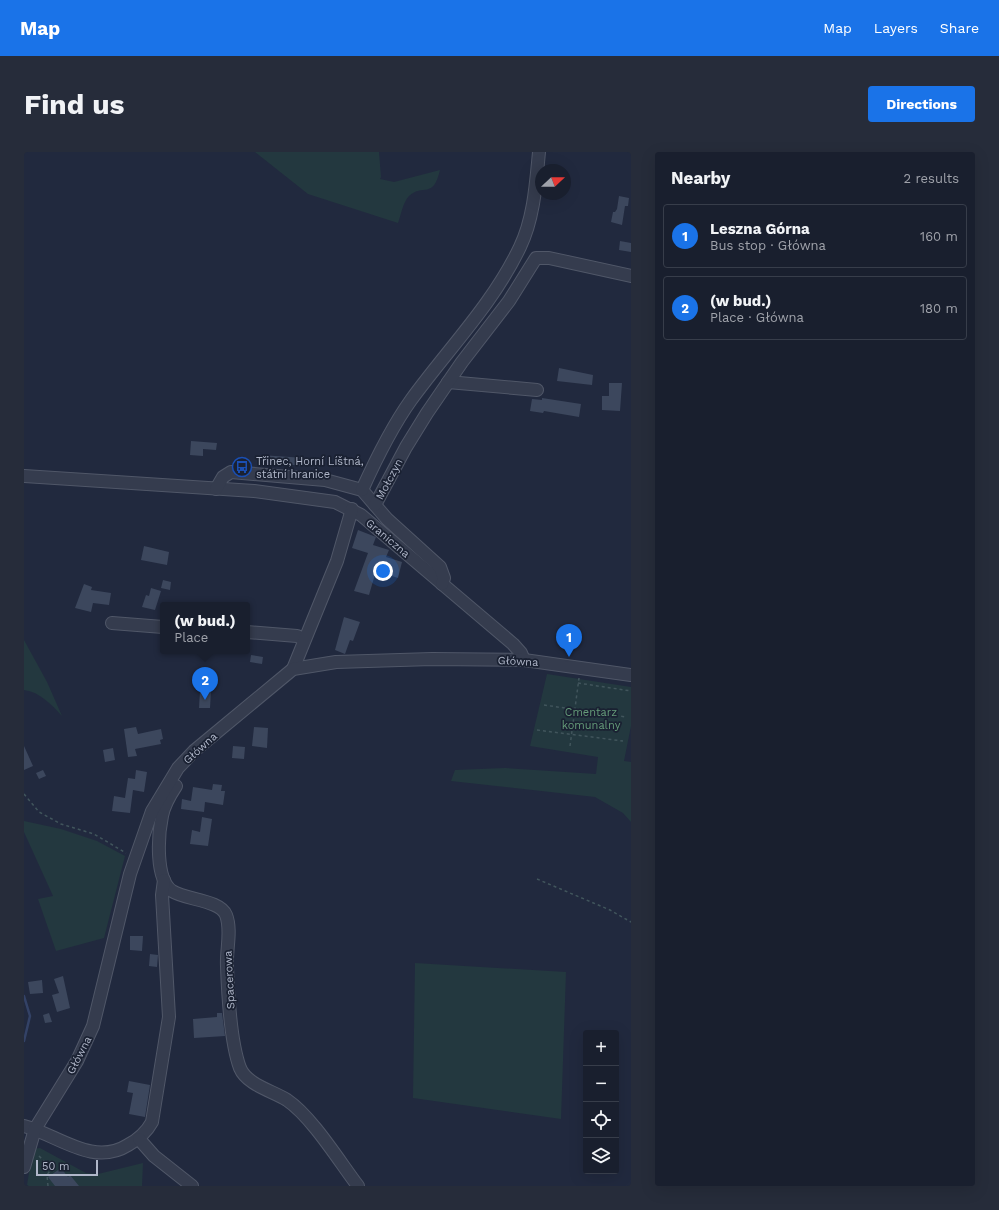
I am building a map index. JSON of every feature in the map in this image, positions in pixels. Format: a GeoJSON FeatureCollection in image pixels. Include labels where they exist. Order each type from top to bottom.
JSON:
{"type":"FeatureCollection","features":[{"type":"Feature","properties":{"kind":"street"},"geometry":{"type":"LineString","coordinates":[[362,490],[390,432],[412,400],[489,300],[521,246],[531,216],[539,152]]}},
{"type":"Feature","properties":{"kind":"street","name":"Mołczyn"},"geometry":{"type":"LineString","coordinates":[[442,584],[444,578],[440,567],[375,505],[406,447],[448,382],[509,301],[536,258],[549,258],[631,276]]}},
{"type":"Feature","properties":{"kind":"street"},"geometry":{"type":"LineString","coordinates":[[448,382],[537,390]]}},
{"type":"Feature","properties":{"kind":"street"},"geometry":{"type":"LineString","coordinates":[[216,489],[223,477],[231,472],[325,480],[362,490],[375,505]]}},
{"type":"Feature","properties":{"kind":"street"},"geometry":{"type":"LineString","coordinates":[[24,476],[216,489],[306,498],[335,502],[352,509]]}},
{"type":"Feature","properties":{"kind":"street"},"geometry":{"type":"LineString","coordinates":[[306,498],[307,479]]}},
{"type":"Feature","properties":{"kind":"street","name":"Graniczna"},"geometry":{"type":"LineString","coordinates":[[293,669],[337,561],[352,509],[513,644],[521,653],[524,660]]}},
{"type":"Feature","properties":{"kind":"street"},"geometry":{"type":"LineString","coordinates":[[112,623],[160,627]]}},
{"type":"Feature","properties":{"kind":"street"},"geometry":{"type":"LineString","coordinates":[[250,632],[297,636],[304,639]]}},
{"type":"Feature","properties":{"kind":"street","name":"Główna"},"geometry":{"type":"LineString","coordinates":[[24,1167],[30,1128],[77,1061],[93,1026],[130,874],[152,811],[178,768],[194,751],[293,669],[336,662],[432,659],[524,660],[631,675]]}},
{"type":"Feature","properties":{"kind":"street"},"geometry":{"type":"LineString","coordinates":[[30,1128],[87,1152],[106,1154],[121,1150],[139,1138],[146,1133],[152,1122],[169,1018],[162,895],[164,880],[160,869],[159,855],[162,816],[168,799],[180,779],[178,768]]}},
{"type":"Feature","properties":{"kind":"street","name":"Spacerowa"},"geometry":{"type":"LineString","coordinates":[[164,880],[171,890],[182,896],[214,904],[225,913],[228,922],[227,965],[230,1002],[235,1046],[241,1069],[252,1081],[287,1100],[305,1115],[358,1186]]}},
{"type":"Feature","properties":{"kind":"street"},"geometry":{"type":"LineString","coordinates":[[139,1138],[154,1156],[192,1186]]}},
{"type":"Feature","properties":{"kind":"path"},"geometry":{"type":"LineString","coordinates":[[570,746],[580,668]]}},
{"type":"Feature","properties":{"kind":"path"},"geometry":{"type":"LineString","coordinates":[[578,683],[631,691]]}},
{"type":"Feature","properties":{"kind":"path"},"geometry":{"type":"LineString","coordinates":[[544,704],[626,717]]}},
{"type":"Feature","properties":{"kind":"path"},"geometry":{"type":"LineString","coordinates":[[537,730],[624,741]]}},
{"type":"Feature","properties":{"kind":"path"},"geometry":{"type":"LineString","coordinates":[[24,794],[39,812],[61,824],[94,834],[136,858]]}},
{"type":"Feature","properties":{"kind":"path"},"geometry":{"type":"LineString","coordinates":[[537,879],[610,910],[631,922]]}},
{"type":"Feature","properties":{"kind":"path"},"geometry":{"type":"LineString","coordinates":[[37,1152],[54,1172]]}},
{"type":"Feature","properties":{"kind":"path"},"geometry":{"type":"LineString","coordinates":[[48,1186],[47,1174],[52,1168]]}},
{"type":"Feature","properties":{"kind":"green space"},"geometry":{"type":"Polygon","coordinates":[[[255,152],[379,152],[380,179],[394,182],[440,170],[434,185],[431,188],[414,192],[409,196],[404,205],[398,223],[308,194],[255,152]]]}},
{"type":"Feature","properties":{"kind":"green space"},"geometry":{"type":"Polygon","coordinates":[[[24,640],[47,682],[62,716],[50,703],[40,696],[24,690],[24,640]]]}},
{"type":"Feature","properties":{"kind":"green space","name":"Cmentarz komunalny"},"geometry":{"type":"Polygon","coordinates":[[[547,674],[631,687],[631,726],[624,761],[631,762],[631,822],[623,813],[595,797],[451,781],[455,770],[505,768],[596,774],[598,757],[530,746],[547,674]]]}},
{"type":"Feature","properties":{"kind":"green space"},"geometry":{"type":"Polygon","coordinates":[[[24,821],[61,829],[97,841],[125,856],[104,938],[56,951],[38,899],[53,896],[24,832],[24,821]]]}},
{"type":"Feature","properties":{"kind":"green space"},"geometry":{"type":"Polygon","coordinates":[[[415,963],[566,972],[561,1119],[413,1098],[415,963]]]}},
{"type":"Feature","properties":{"kind":"green space"},"geometry":{"type":"Polygon","coordinates":[[[40,1148],[86,1173],[98,1174],[143,1163],[142,1186],[29,1186],[27,1185],[33,1149],[40,1148]]]}},
{"type":"Feature","properties":{"kind":"building"},"geometry":{"type":"Polygon","coordinates":[[[619,196],[629,198],[628,206],[625,206],[622,225],[611,222],[613,212],[617,209],[619,196]]]}},
{"type":"Feature","properties":{"kind":"building"},"geometry":{"type":"Polygon","coordinates":[[[620,241],[631,243],[631,252],[619,250],[620,241]]]}},
{"type":"Feature","properties":{"kind":"building"},"geometry":{"type":"Polygon","coordinates":[[[559,368],[593,375],[592,385],[557,381],[559,368]]]}},
{"type":"Feature","properties":{"kind":"building"},"geometry":{"type":"Polygon","coordinates":[[[609,383],[622,383],[620,411],[602,410],[602,396],[609,396],[609,383]]]}},
{"type":"Feature","properties":{"kind":"building"},"geometry":{"type":"Polygon","coordinates":[[[542,398],[581,404],[579,417],[544,411],[543,413],[530,411],[532,399],[542,400],[542,398]]]}},
{"type":"Feature","properties":{"kind":"building"},"geometry":{"type":"Polygon","coordinates":[[[191,441],[217,443],[216,450],[203,449],[203,456],[190,455],[191,441]]]}},
{"type":"Feature","properties":{"kind":"building"},"geometry":{"type":"Polygon","coordinates":[[[260,455],[305,458],[304,466],[260,462],[260,455]]]}},
{"type":"Feature","properties":{"kind":"building"},"geometry":{"type":"Polygon","coordinates":[[[358,530],[376,537],[373,545],[389,550],[386,557],[402,562],[398,578],[376,571],[369,595],[354,591],[368,553],[352,548],[358,530]]]}},
{"type":"Feature","properties":{"kind":"building"},"geometry":{"type":"Polygon","coordinates":[[[144,546],[169,552],[167,565],[141,560],[144,546]]]}},
{"type":"Feature","properties":{"kind":"building"},"geometry":{"type":"Polygon","coordinates":[[[163,580],[171,582],[170,590],[161,588],[163,580]]]}},
{"type":"Feature","properties":{"kind":"building"},"geometry":{"type":"Polygon","coordinates":[[[84,584],[92,587],[91,590],[111,593],[109,605],[93,603],[91,612],[75,608],[84,584]]]}},
{"type":"Feature","properties":{"kind":"building"},"geometry":{"type":"Polygon","coordinates":[[[151,588],[161,591],[155,610],[142,607],[146,595],[149,596],[151,588]]]}},
{"type":"Feature","properties":{"kind":"building"},"geometry":{"type":"Polygon","coordinates":[[[344,617],[360,622],[353,641],[350,640],[345,654],[335,650],[344,617]]]}},
{"type":"Feature","properties":{"kind":"building"},"geometry":{"type":"Polygon","coordinates":[[[251,655],[263,657],[262,664],[250,662],[251,655]]]}},
{"type":"Feature","properties":{"kind":"building"},"geometry":{"type":"Polygon","coordinates":[[[200,690],[211,691],[210,708],[199,708],[200,690]]]}},
{"type":"Feature","properties":{"kind":"building"},"geometry":{"type":"Polygon","coordinates":[[[136,727],[138,734],[161,729],[163,739],[160,740],[161,744],[135,749],[137,756],[128,757],[124,729],[136,727]]]}},
{"type":"Feature","properties":{"kind":"building"},"geometry":{"type":"Polygon","coordinates":[[[254,727],[268,728],[267,748],[252,746],[254,727]]]}},
{"type":"Feature","properties":{"kind":"building"},"geometry":{"type":"Polygon","coordinates":[[[24,746],[33,766],[24,770],[24,746]]]}},
{"type":"Feature","properties":{"kind":"building"},"geometry":{"type":"Polygon","coordinates":[[[233,746],[245,747],[244,759],[232,758],[233,746]]]}},
{"type":"Feature","properties":{"kind":"building"},"geometry":{"type":"Polygon","coordinates":[[[113,748],[115,760],[105,762],[103,750],[113,748]]]}},
{"type":"Feature","properties":{"kind":"building"},"geometry":{"type":"Polygon","coordinates":[[[43,770],[46,776],[39,779],[36,773],[43,770]]]}},
{"type":"Feature","properties":{"kind":"building"},"geometry":{"type":"Polygon","coordinates":[[[136,770],[147,772],[144,792],[133,790],[130,813],[112,811],[114,796],[125,798],[128,778],[135,779],[136,770]]]}},
{"type":"Feature","properties":{"kind":"building"},"geometry":{"type":"Polygon","coordinates":[[[213,784],[222,785],[221,791],[225,791],[223,805],[205,802],[204,812],[181,809],[182,799],[191,801],[193,787],[212,790],[213,784]]]}},
{"type":"Feature","properties":{"kind":"building"},"geometry":{"type":"Polygon","coordinates":[[[202,817],[212,819],[208,846],[190,844],[192,830],[200,832],[202,817]]]}},
{"type":"Feature","properties":{"kind":"building"},"geometry":{"type":"Polygon","coordinates":[[[130,936],[143,936],[142,951],[130,950],[130,936]]]}},
{"type":"Feature","properties":{"kind":"building"},"geometry":{"type":"Polygon","coordinates":[[[150,954],[158,955],[157,967],[149,966],[150,954]]]}},
{"type":"Feature","properties":{"kind":"building"},"geometry":{"type":"Polygon","coordinates":[[[63,976],[70,1008],[57,1012],[52,995],[59,993],[54,979],[63,976]]]}},
{"type":"Feature","properties":{"kind":"building"},"geometry":{"type":"Polygon","coordinates":[[[42,980],[43,993],[30,994],[28,982],[42,980]]]}},
{"type":"Feature","properties":{"kind":"building"},"geometry":{"type":"Polygon","coordinates":[[[49,1013],[52,1022],[45,1023],[43,1015],[49,1013]]]}},
{"type":"Feature","properties":{"kind":"building"},"geometry":{"type":"Polygon","coordinates":[[[217,1013],[222,1013],[225,1036],[194,1038],[193,1019],[217,1017],[217,1013]]]}},
{"type":"Feature","properties":{"kind":"building"},"geometry":{"type":"Polygon","coordinates":[[[129,1081],[150,1085],[145,1117],[129,1114],[133,1093],[127,1092],[129,1081]]]}},
{"type":"Feature","properties":{"kind":"building"},"geometry":{"type":"Polygon","coordinates":[[[61,1168],[68,1177],[70,1175],[79,1186],[55,1186],[48,1177],[61,1168]]]}},
{"type":"Feature","properties":{"kind":"waterway"},"geometry":{"type":"LineString","coordinates":[[24,996],[30,1016],[24,1041]]}},
{"type":"Feature","properties":{"kind":"place","name":"Třinec, Horní Líštná, státní hranice"},"geometry":{"type":"Point","coordinates":[242,467]}},
{"type":"Feature","properties":{"kind":"place","name":"Leszna Górna"},"geometry":{"type":"Point","coordinates":[569,657]}},
{"type":"Feature","properties":{"kind":"place","name":"(w bud.)"},"geometry":{"type":"Point","coordinates":[205,700]}}]}
